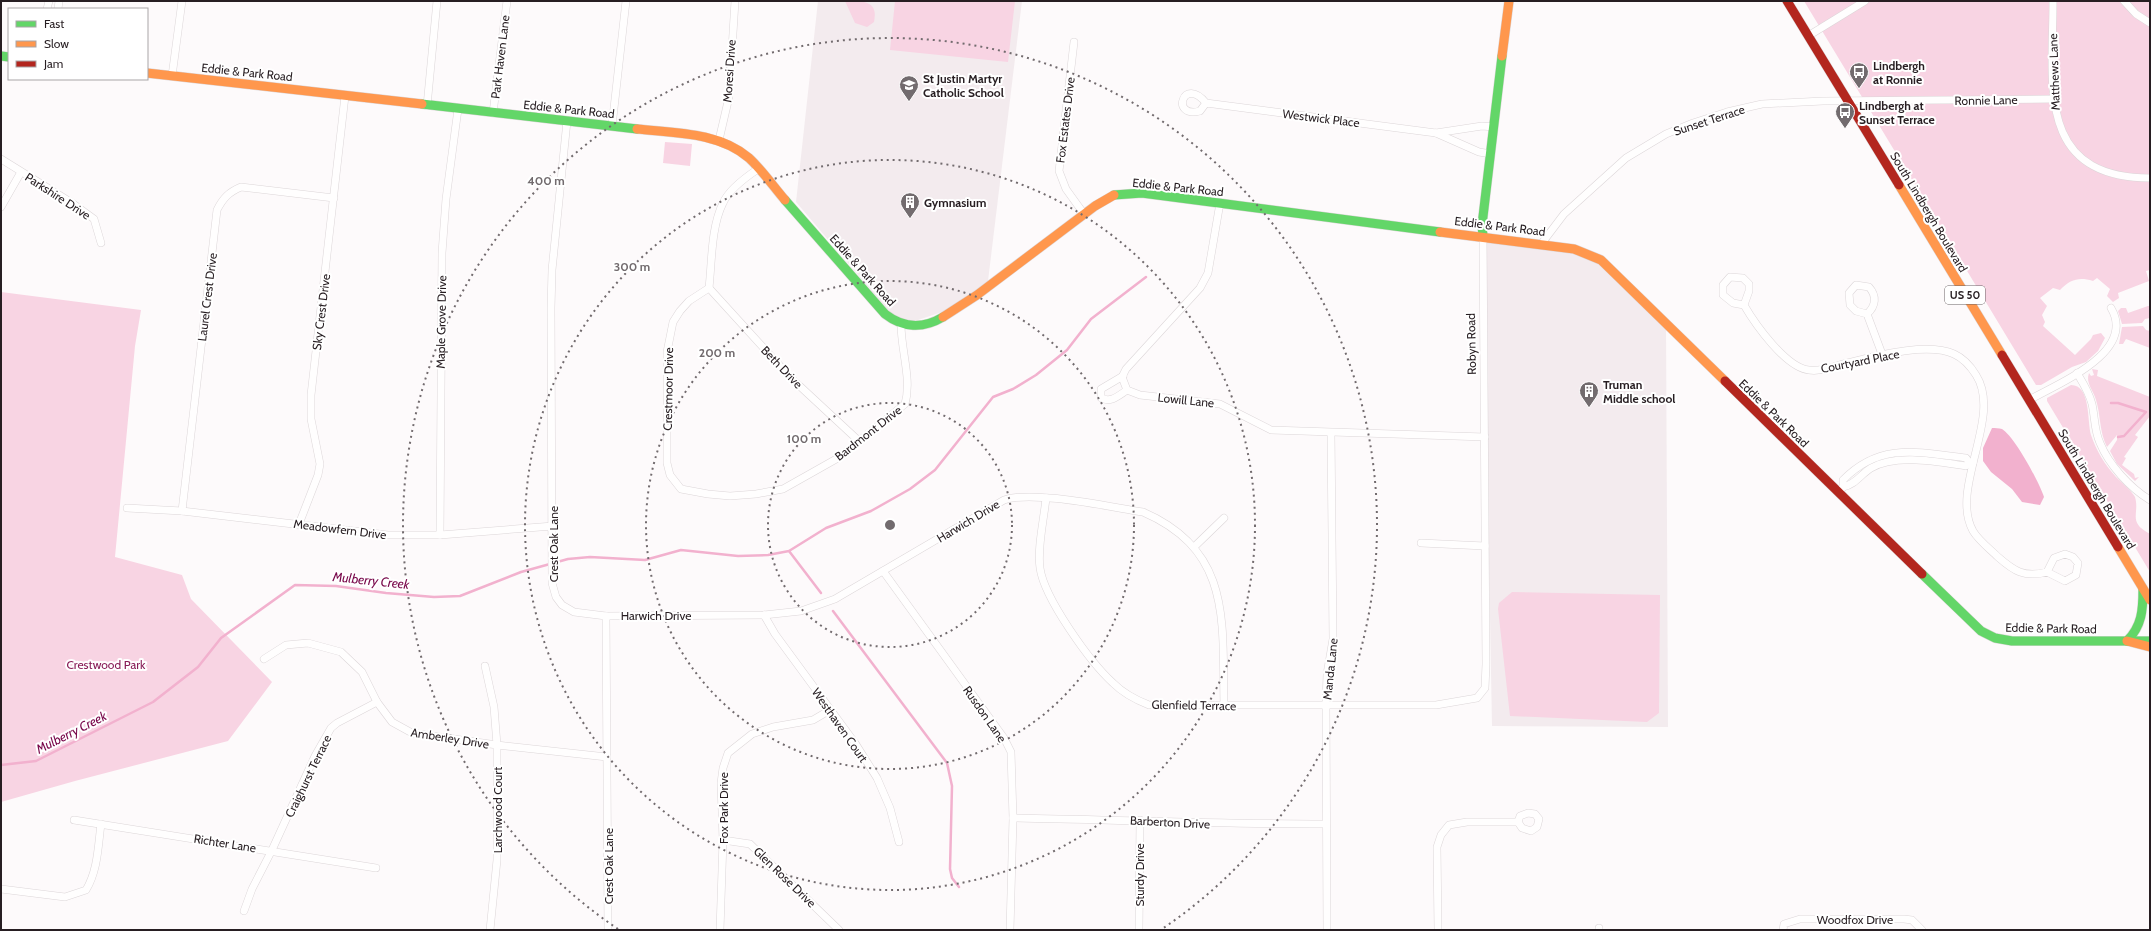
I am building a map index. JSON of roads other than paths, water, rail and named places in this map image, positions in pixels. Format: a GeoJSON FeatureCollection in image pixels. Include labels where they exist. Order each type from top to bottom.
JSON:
{"type":"FeatureCollection","features":[{"type":"Feature","properties":{"kind":"street"},"geometry":{"type":"LineString","coordinates":[[172,76],[182,1]]}},
{"type":"Feature","properties":{"kind":"street"},"geometry":{"type":"LineString","coordinates":[[427,106],[437,1]]}},
{"type":"Feature","properties":{"kind":"street","name":"Park Haven Lane"},"geometry":{"type":"LineString","coordinates":[[493,113],[507,1]]}},
{"type":"Feature","properties":{"kind":"street"},"geometry":{"type":"LineString","coordinates":[[612,126],[626,1]]}},
{"type":"Feature","properties":{"kind":"street","name":"Moresi Drive"},"geometry":{"type":"LineString","coordinates":[[719,140],[728,97],[735,1]]}},
{"type":"Feature","properties":{"kind":"street","name":"Robyn Road"},"geometry":{"type":"LineString","coordinates":[[1485,688],[1485,437],[1482,225],[1509,1]]}},
{"type":"Feature","properties":{"kind":"street","name":"South Lindbergh Boulevard"},"geometry":{"type":"LineString","coordinates":[[1787,1],[2150,600]]}},
{"type":"Feature","properties":{"kind":"street"},"geometry":{"type":"LineString","coordinates":[[1808,36],[1865,1]]}},
{"type":"Feature","properties":{"kind":"street","name":"Matthews Lane"},"geometry":{"type":"LineString","coordinates":[[2053,1],[2053,99],[2057,121],[2066,141],[2078,155],[2109,173],[2133,178],[2150,178]]}},
{"type":"Feature","properties":{"kind":"street"},"geometry":{"type":"LineString","coordinates":[[2124,1],[2136,14],[2150,23]]}},
{"type":"Feature","properties":{"kind":"street","name":"Fox Estates Drive"},"geometry":{"type":"LineString","coordinates":[[1074,42],[1059,171],[1066,189],[1084,214]]}},
{"type":"Feature","properties":{"kind":"street","name":"Eddie & Park Road"},"geometry":{"type":"LineString","coordinates":[[148,73],[612,126],[719,140],[738,149],[758,169],[890,319],[901,324],[914,326],[930,323],[956,310],[1084,214],[1115,196],[1133,192],[1542,243],[1574,249],[1601,260],[1841,490],[1981,631],[1996,638],[2012,641],[2150,641]]}},
{"type":"Feature","properties":{"kind":"street","name":"Sky Crest Drive"},"geometry":{"type":"LineString","coordinates":[[300,524],[318,475],[320,464],[311,419],[311,395],[345,96]]}},
{"type":"Feature","properties":{"kind":"street","name":"Ronnie Lane"},"geometry":{"type":"LineString","coordinates":[[1847,101],[2053,99]]}},
{"type":"Feature","properties":{"kind":"street","name":"Sunset Terrace"},"geometry":{"type":"LineString","coordinates":[[1542,243],[1564,214],[1591,188],[1626,158],[1666,134],[1692,122],[1762,104],[1847,101]]}},
{"type":"Feature","properties":{"kind":"street","name":"Westwick Place"},"geometry":{"type":"LineString","coordinates":[[1206,103],[1436,133],[1482,126],[1494,127]]}},
{"type":"Feature","properties":{"kind":"street","name":"Maple Grove Drive"},"geometry":{"type":"LineString","coordinates":[[440,535],[442,253],[446,200],[458,109]]}},
{"type":"Feature","properties":{"kind":"street","name":"Crest Oak Lane"},"geometry":{"type":"LineString","coordinates":[[567,121],[552,270],[552,583],[556,597],[562,605],[574,612],[606,616],[608,930]]}},
{"type":"Feature","properties":{"kind":"street","name":"Westwick Place"},"geometry":{"type":"LineString","coordinates":[[1436,133],[1479,152],[1491,154]]}},
{"type":"Feature","properties":{"kind":"street","name":"Parkshire Drive"},"geometry":{"type":"LineString","coordinates":[[1,159],[72,203],[94,219],[101,243]]}},
{"type":"Feature","properties":{"kind":"street"},"geometry":{"type":"LineString","coordinates":[[710,288],[715,228],[723,202],[742,180],[758,169]]}},
{"type":"Feature","properties":{"kind":"street"},"geometry":{"type":"LineString","coordinates":[[1,207],[21,172]]}},
{"type":"Feature","properties":{"kind":"street","name":"Laurel Crest Drive"},"geometry":{"type":"LineString","coordinates":[[182,511],[217,210],[221,201],[232,190],[241,187],[334,198]]}},
{"type":"Feature","properties":{"kind":"street"},"geometry":{"type":"LineString","coordinates":[[1123,376],[1101,389],[1101,398],[1108,400],[1114,399],[1127,390],[1123,383],[1123,376],[1126,369],[1200,288],[1208,273],[1220,203]]}},
{"type":"Feature","properties":{"kind":"street"},"geometry":{"type":"LineString","coordinates":[[1730,277],[1743,278],[1749,284],[1749,291],[1744,305],[1733,303],[1723,295],[1723,284],[1730,277]]}},
{"type":"Feature","properties":{"kind":"street"},"geometry":{"type":"LineString","coordinates":[[1856,286],[1869,287],[1875,297],[1872,310],[1867,314],[1856,311],[1850,305],[1849,293],[1856,286]]}},
{"type":"Feature","properties":{"kind":"street","name":"Beth Drive"},"geometry":{"type":"LineString","coordinates":[[710,288],[790,378],[860,442]]}},
{"type":"Feature","properties":{"kind":"street","name":"Crestmoor Drive"},"geometry":{"type":"LineString","coordinates":[[670,475],[667,463],[667,352],[673,322],[689,301],[710,288]]}},
{"type":"Feature","properties":{"kind":"street","name":"Courtyard Place"},"geometry":{"type":"LineString","coordinates":[[1744,305],[1757,327],[1778,349],[1795,365],[1808,370],[1823,370],[1882,354],[1926,350],[1948,351],[1965,361],[1976,376],[1983,392],[1984,403],[1971,463],[1967,509],[1970,523],[1977,538],[2013,570],[2027,574],[2047,572]]}},
{"type":"Feature","properties":{"kind":"street"},"geometry":{"type":"LineString","coordinates":[[2029,400],[2077,373],[2104,352],[2115,335],[2117,322],[2110,308]]}},
{"type":"Feature","properties":{"kind":"street"},"geometry":{"type":"LineString","coordinates":[[1867,314],[1882,354]]}},
{"type":"Feature","properties":{"kind":"street","name":"Bardmont Drive"},"geometry":{"type":"LineString","coordinates":[[670,475],[682,489],[708,494],[756,494],[783,489],[838,458],[860,442],[905,404],[907,379],[901,339],[901,324]]}},
{"type":"Feature","properties":{"kind":"street"},"geometry":{"type":"LineString","coordinates":[[2077,373],[2092,405],[2094,424],[2100,444],[2117,471],[2137,491],[2150,500]]}},
{"type":"Feature","properties":{"kind":"street","name":"Lowill Lane"},"geometry":{"type":"LineString","coordinates":[[1127,390],[1140,395],[1220,404],[1271,430],[1485,437]]}},
{"type":"Feature","properties":{"kind":"street","name":"Manda Lane"},"geometry":{"type":"LineString","coordinates":[[1327,930],[1326,704],[1327,674],[1333,639],[1331,433]]}},
{"type":"Feature","properties":{"kind":"street"},"geometry":{"type":"LineString","coordinates":[[1841,490],[1843,480],[1853,470],[1868,459],[1891,452],[1924,452],[1966,458],[1971,463]]}},
{"type":"Feature","properties":{"kind":"street","name":"Harwich Drive"},"geometry":{"type":"LineString","coordinates":[[606,616],[764,615],[801,611],[835,599],[1004,500],[1012,497],[1046,498],[1143,512],[1157,518],[1194,546],[1206,566],[1219,599],[1222,614],[1224,706]]}},
{"type":"Feature","properties":{"kind":"street","name":"Glenfield Terrace"},"geometry":{"type":"LineString","coordinates":[[1046,498],[1039,561],[1045,588],[1071,631],[1102,671],[1124,692],[1149,705],[1436,705],[1476,698],[1485,688]]}},
{"type":"Feature","properties":{"kind":"street","name":"Meadowfern Drive"},"geometry":{"type":"LineString","coordinates":[[127,508],[182,511],[388,535],[440,535],[553,526]]}},
{"type":"Feature","properties":{"kind":"street"},"geometry":{"type":"LineString","coordinates":[[1194,546],[1224,518]]}},
{"type":"Feature","properties":{"kind":"street"},"geometry":{"type":"LineString","coordinates":[[1421,543],[1485,546]]}},
{"type":"Feature","properties":{"kind":"street"},"geometry":{"type":"LineString","coordinates":[[2065,554],[2073,557],[2078,563],[2076,575],[2065,581],[2047,572],[2054,558],[2060,555],[2065,554]]}},
{"type":"Feature","properties":{"kind":"street","name":"Rusdon Lane"},"geometry":{"type":"LineString","coordinates":[[883,571],[1004,738],[1010,752],[1013,818],[1010,930]]}},
{"type":"Feature","properties":{"kind":"street"},"geometry":{"type":"LineString","coordinates":[[2143,589],[2142,621],[2138,630],[2128,641],[2150,647]]}},
{"type":"Feature","properties":{"kind":"street","name":"Westhaven Court"},"geometry":{"type":"LineString","coordinates":[[764,615],[775,634],[877,778],[890,808],[899,842]]}},
{"type":"Feature","properties":{"kind":"street","name":"Amberley Drive"},"geometry":{"type":"LineString","coordinates":[[264,659],[286,645],[308,643],[341,652],[362,672],[377,702],[392,722],[412,734],[497,746],[607,757]]}},
{"type":"Feature","properties":{"kind":"street","name":"Larchwood Court"},"geometry":{"type":"LineString","coordinates":[[485,666],[494,708],[497,746],[497,860],[490,930]]}},
{"type":"Feature","properties":{"kind":"street","name":"Craighurst Terrace"},"geometry":{"type":"LineString","coordinates":[[244,911],[252,889],[331,728],[377,702]]}},
{"type":"Feature","properties":{"kind":"street","name":"Fox Park Drive"},"geometry":{"type":"LineString","coordinates":[[720,930],[723,840],[721,783],[723,768],[728,754],[752,734],[773,727],[814,720],[830,710]]}},
{"type":"Feature","properties":{"kind":"street","name":"Barberton Drive"},"geometry":{"type":"LineString","coordinates":[[1013,818],[1140,820],[1209,824],[1326,824]]}},
{"type":"Feature","properties":{"kind":"street","name":"Richter Lane"},"geometry":{"type":"LineString","coordinates":[[74,820],[272,850],[376,868]]}},
{"type":"Feature","properties":{"kind":"street","name":"Sturdy Drive"},"geometry":{"type":"LineString","coordinates":[[1139,930],[1140,820]]}},
{"type":"Feature","properties":{"kind":"street"},"geometry":{"type":"LineString","coordinates":[[1438,930],[1437,847],[1441,836],[1449,825],[1467,822],[1518,822]]}},
{"type":"Feature","properties":{"kind":"street"},"geometry":{"type":"LineString","coordinates":[[1,889],[65,897],[86,890],[92,880],[95,867],[101,824]]}},
{"type":"Feature","properties":{"kind":"street","name":"Glen Rose Drive"},"geometry":{"type":"LineString","coordinates":[[723,840],[750,844],[839,930]]}},
{"type":"Feature","properties":{"kind":"street","name":"Woodfox Drive"},"geometry":{"type":"LineString","coordinates":[[1784,927],[1800,919],[1904,919],[1912,920],[1922,930]]}},
{"type":"Feature","properties":{"kind":"waterway","name":"Mulberry Creek"},"geometry":{"type":"LineString","coordinates":[[1,765],[36,761],[153,702],[198,667],[221,638],[295,585],[336,586],[386,593],[434,597],[460,596],[521,572],[568,559],[590,557],[645,560],[681,550],[738,556],[768,555],[789,551],[826,528],[871,511],[910,489],[935,470],[993,397],[1013,389],[1036,375],[1067,350],[1091,319],[1146,277]]}},
{"type":"Feature","properties":{"kind":"waterway"},"geometry":{"type":"LineString","coordinates":[[2111,403],[2118,403],[2146,412],[2124,436],[2118,437]]}},
{"type":"Feature","properties":{"kind":"waterway"},"geometry":{"type":"LineString","coordinates":[[789,551],[821,593]]}},
{"type":"Feature","properties":{"kind":"waterway"},"geometry":{"type":"LineString","coordinates":[[833,611],[947,763],[952,786],[950,869],[952,878],[959,887]]}},
{"type":"Feature","properties":{"kind":"place","name":"Lindbergh at Ronnie"},"geometry":{"type":"Point","coordinates":[1859,89]}},
{"type":"Feature","properties":{"kind":"place","name":"St Justin Martyr Catholic School"},"geometry":{"type":"Point","coordinates":[909,102]}},
{"type":"Feature","properties":{"kind":"place","name":"Lindbergh at Sunset Terrace"},"geometry":{"type":"Point","coordinates":[1845,129]}},
{"type":"Feature","properties":{"kind":"place","name":"Gymnasium"},"geometry":{"type":"Point","coordinates":[910,219]}},
{"type":"Feature","properties":{"kind":"place","name":"Truman Middle school"},"geometry":{"type":"Point","coordinates":[1589,408]}},
{"type":"Feature","properties":{"kind":"park label","name":"Crestwood Park"},"geometry":{"type":"Point","coordinates":[106,664]}}]}
